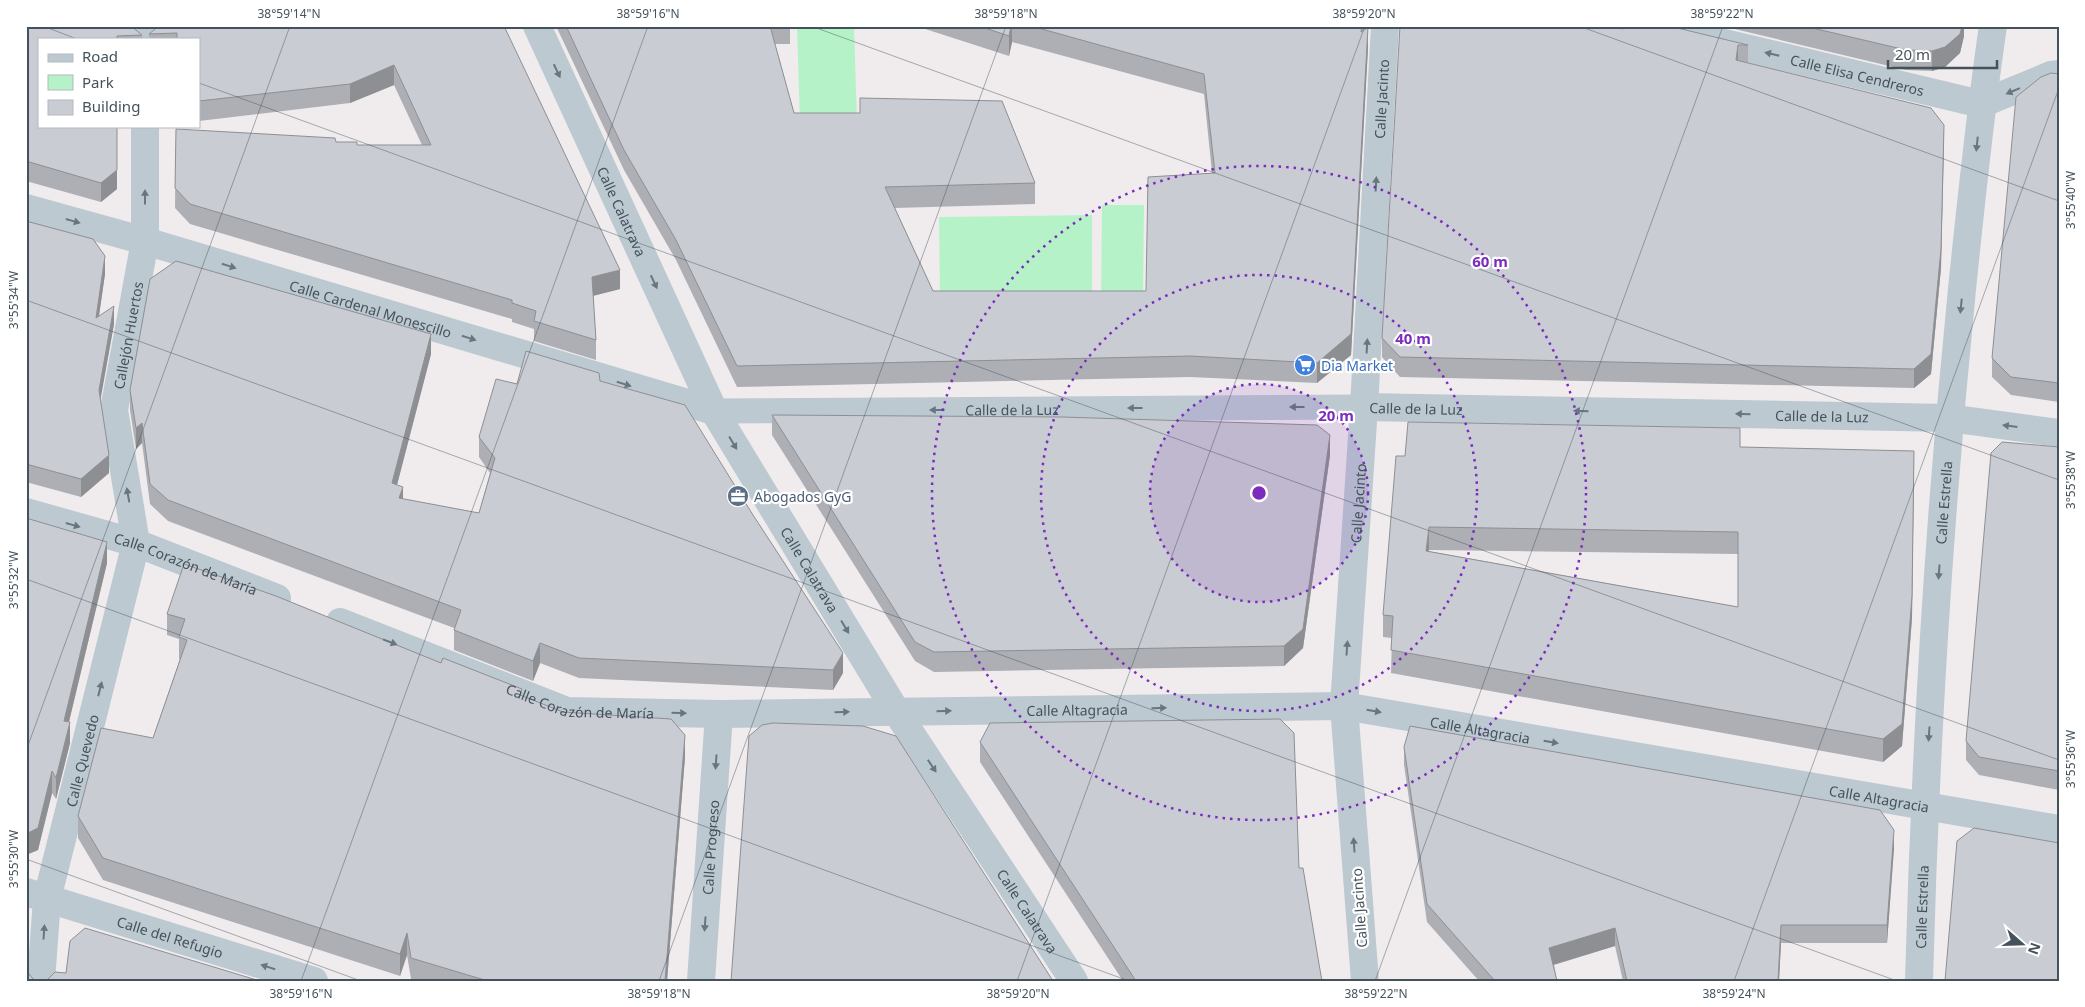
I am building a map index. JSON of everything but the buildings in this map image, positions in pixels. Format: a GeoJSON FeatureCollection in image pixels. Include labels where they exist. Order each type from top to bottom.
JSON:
{"type":"FeatureCollection","features":[{"type":"Feature","properties":{"kind":"street","name":"Calle Calatrava"},"geometry":{"type":"LineString","coordinates":[[537,26],[714,411],[896,711],[1074,981]]}},
{"type":"Feature","properties":{"kind":"street","name":"Calle Jacinto"},"geometry":{"type":"LineString","coordinates":[[1365,981],[1344,706],[1364,407],[1385,26]]}},
{"type":"Feature","properties":{"kind":"street","name":"Calle Elisa Cendreros"},"geometry":{"type":"LineString","coordinates":[[1653,26],[1981,104]]}},
{"type":"Feature","properties":{"kind":"street","name":"Calle Estrella"},"geometry":{"type":"LineString","coordinates":[[1919,981],[1924,806],[1949,418],[1981,104],[1993,26]]}},
{"type":"Feature","properties":{"kind":"street"},"geometry":{"type":"LineString","coordinates":[[1981,104],[2050,75],[2059,74]]}},
{"type":"Feature","properties":{"kind":"street","name":"Callejón Huertos"},"geometry":{"type":"LineString","coordinates":[[136,543],[114,410],[145,241],[145,128]]}},
{"type":"Feature","properties":{"kind":"street","name":"Calle Cardenal Monescillo"},"geometry":{"type":"LineString","coordinates":[[26,208],[145,241],[714,411]]}},
{"type":"Feature","properties":{"kind":"street","name":"Calle de la Luz"},"geometry":{"type":"LineString","coordinates":[[714,411],[1364,407],[1949,418],[2059,433]]}},
{"type":"Feature","properties":{"kind":"street","name":"Calle Corazón de María"},"geometry":{"type":"LineString","coordinates":[[26,512],[136,543],[567,711],[719,714],[896,711]]}},
{"type":"Feature","properties":{"kind":"street","name":"Calle Quevedo"},"geometry":{"type":"LineString","coordinates":[[41,981],[37,896],[136,543]]}},
{"type":"Feature","properties":{"kind":"street","name":"Calle Altagracia"},"geometry":{"type":"LineString","coordinates":[[896,711],[1344,706],[2059,830]]}},
{"type":"Feature","properties":{"kind":"street","name":"Calle Progreso"},"geometry":{"type":"LineString","coordinates":[[701,981],[719,714]]}},
{"type":"Feature","properties":{"kind":"street","name":"Calle del Refugio"},"geometry":{"type":"LineString","coordinates":[[37,896],[314,981]]}},
{"type":"Feature","properties":{"kind":"green space"},"geometry":{"type":"Polygon","coordinates":[[[797,26],[854,26],[857,122],[800,124],[797,26]]]}},
{"type":"Feature","properties":{"kind":"green space"},"geometry":{"type":"Polygon","coordinates":[[[1102,205],[1144,205],[1143,302],[1101,302],[1102,205]]]}},
{"type":"Feature","properties":{"kind":"green space"},"geometry":{"type":"Polygon","coordinates":[[[1092,215],[1092,295],[940,297],[939,217],[1092,215]]]}},
{"type":"Feature","properties":{"kind":"place","name":"Dia Market"},"geometry":{"type":"Point","coordinates":[1305,365]}},
{"type":"Feature","properties":{"kind":"place","name":"Abogados GyG"},"geometry":{"type":"Point","coordinates":[738,496]}}]}
